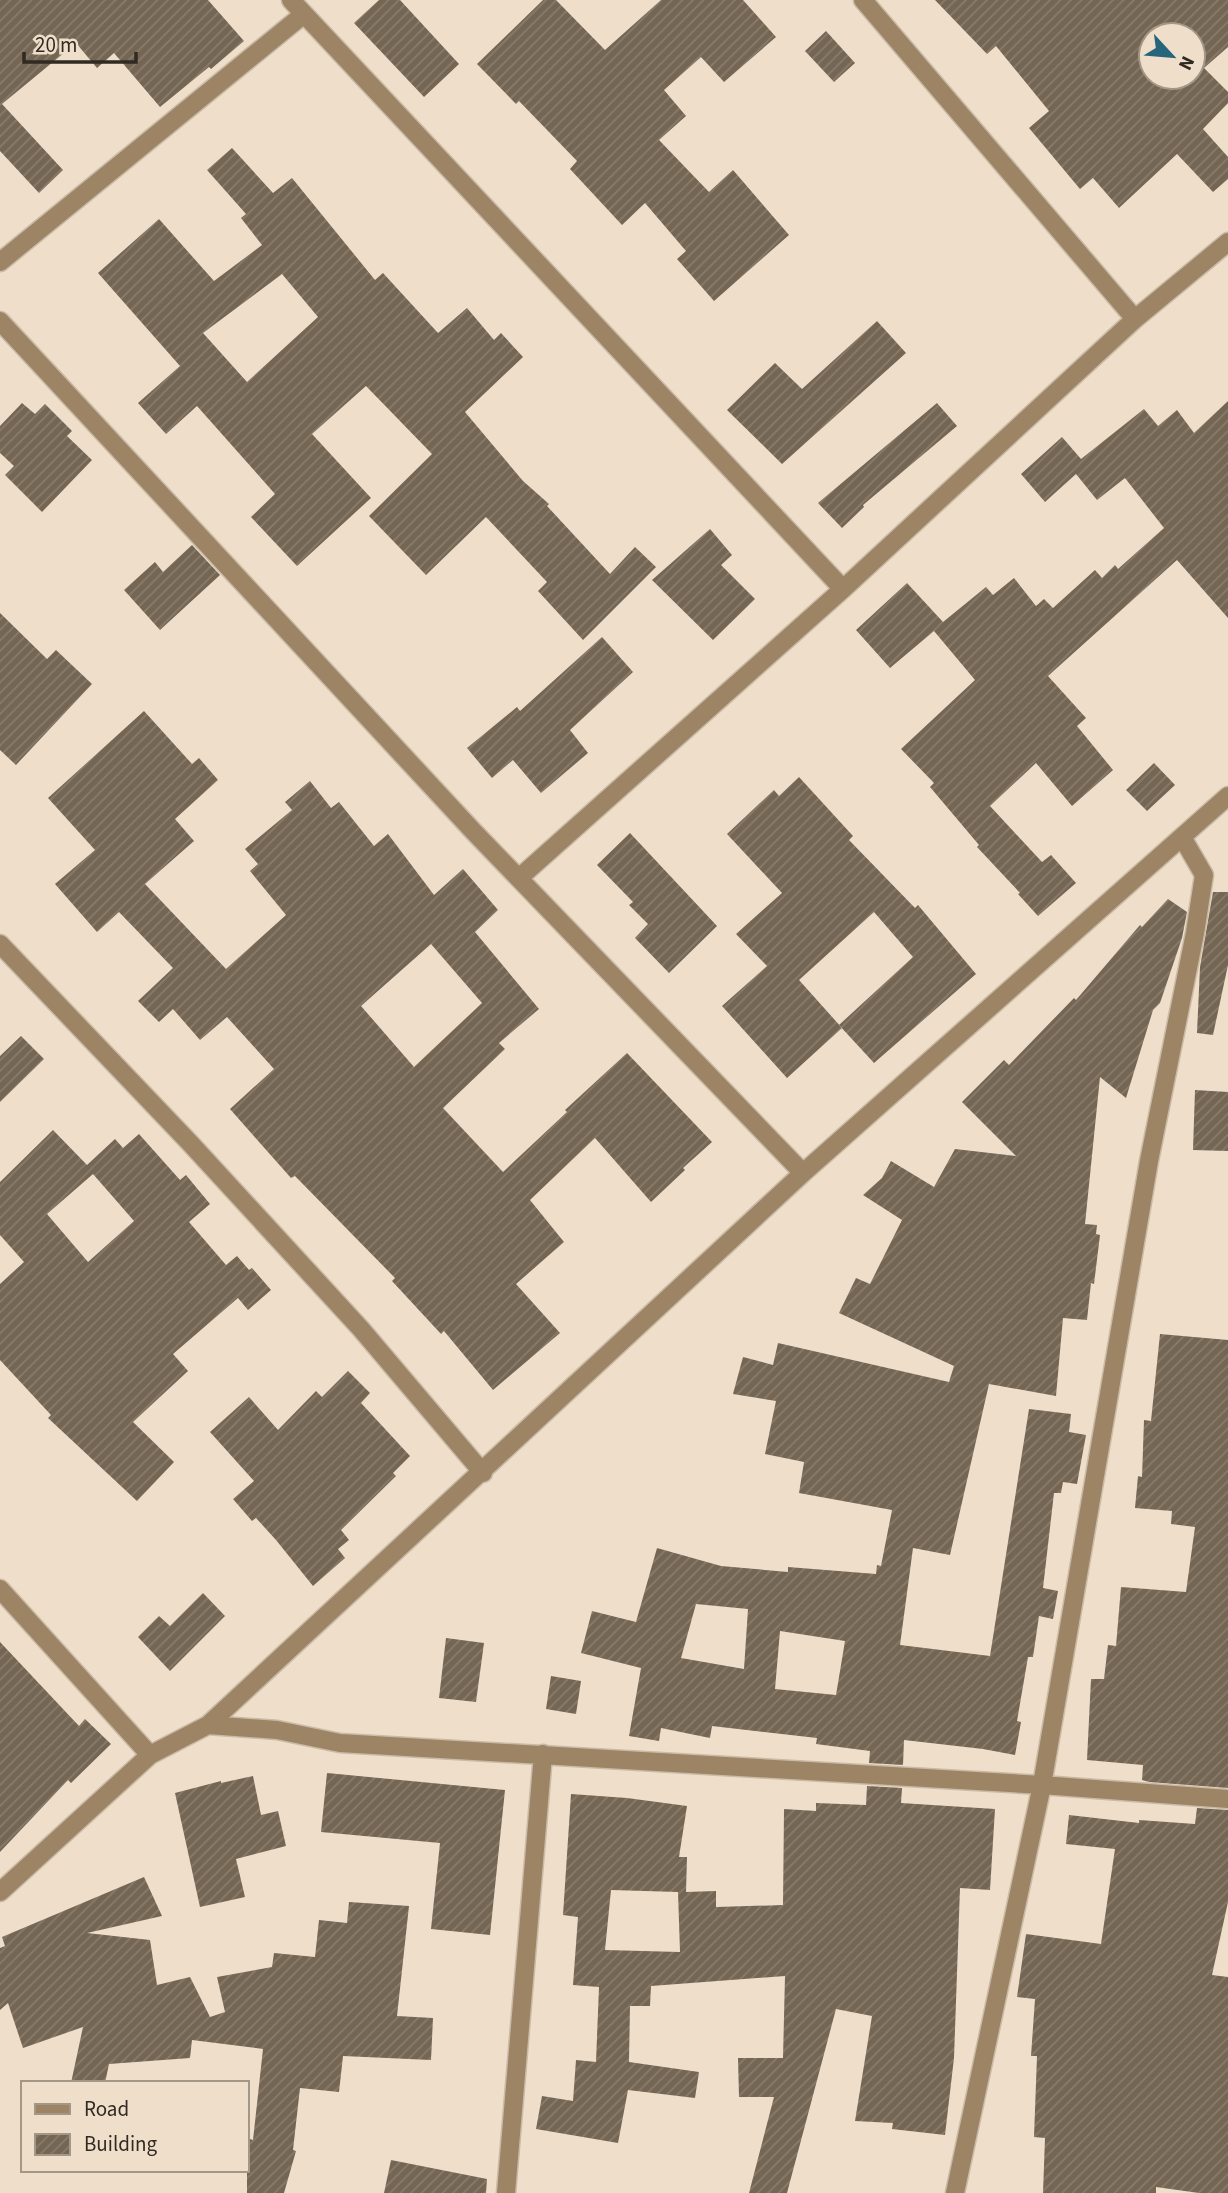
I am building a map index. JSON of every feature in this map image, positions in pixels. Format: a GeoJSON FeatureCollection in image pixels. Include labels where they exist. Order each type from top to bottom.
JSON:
{"type":"FeatureCollection","features":[{"type":"Feature","properties":{"kind":"street"},"geometry":{"type":"LineString","coordinates":[[291,0],[843,589]]}},
{"type":"Feature","properties":{"kind":"street"},"geometry":{"type":"LineString","coordinates":[[863,0],[1135,319]]}},
{"type":"Feature","properties":{"kind":"street"},"geometry":{"type":"LineString","coordinates":[[0,262],[304,14]]}},
{"type":"Feature","properties":{"kind":"street"},"geometry":{"type":"LineString","coordinates":[[519,878],[843,589],[1135,319],[1228,242]]}},
{"type":"Feature","properties":{"kind":"street"},"geometry":{"type":"LineString","coordinates":[[0,321],[519,878],[803,1173]]}},
{"type":"Feature","properties":{"kind":"street"},"geometry":{"type":"LineString","coordinates":[[0,1892],[150,1755],[208,1725],[803,1173],[1228,796]]}},
{"type":"Feature","properties":{"kind":"street"},"geometry":{"type":"LineString","coordinates":[[955,2193],[1042,1785],[1149,1161],[1195,933],[1204,875],[1182,838]]}},
{"type":"Feature","properties":{"kind":"street"},"geometry":{"type":"LineString","coordinates":[[0,944],[235,1192],[360,1329],[483,1472]]}},
{"type":"Feature","properties":{"kind":"street"},"geometry":{"type":"LineString","coordinates":[[0,1590],[150,1755]]}},
{"type":"Feature","properties":{"kind":"street"},"geometry":{"type":"LineString","coordinates":[[208,1725],[277,1730],[340,1743],[1042,1785],[1228,1799]]}},
{"type":"Feature","properties":{"kind":"street"},"geometry":{"type":"LineString","coordinates":[[506,2193],[543,1754]]}},
{"type":"Feature","properties":{"kind":"building"},"geometry":{"type":"Polygon","coordinates":[[[0,0],[208,0],[244,41],[160,107],[114,53],[97,68],[76,43],[2,104],[63,170],[39,193],[0,151],[0,0]]]}},
{"type":"Feature","properties":{"kind":"building"},"geometry":{"type":"Polygon","coordinates":[[[379,0],[400,0],[459,64],[424,97],[354,23],[379,0]]]}},
{"type":"Feature","properties":{"kind":"building"},"geometry":{"type":"Polygon","coordinates":[[[543,0],[556,0],[605,50],[661,0],[743,0],[776,37],[724,82],[701,57],[664,90],[686,116],[659,140],[709,192],[733,170],[789,235],[714,301],[677,259],[686,251],[645,203],[622,225],[570,169],[577,161],[519,101],[516,104],[477,64],[543,0]]]}},
{"type":"Feature","properties":{"kind":"building"},"geometry":{"type":"Polygon","coordinates":[[[935,0],[1228,0],[1228,47],[1207,65],[1207,21],[1137,21],[1137,91],[1207,91],[1207,71],[1228,92],[1228,103],[1203,129],[1228,157],[1228,179],[1213,192],[1177,154],[1119,208],[1093,178],[1080,189],[1029,128],[1049,111],[996,46],[987,54],[935,0]]]}},
{"type":"Feature","properties":{"kind":"building"},"geometry":{"type":"Polygon","coordinates":[[[826,31],[855,63],[834,82],[805,51],[826,31]]]}},
{"type":"Feature","properties":{"kind":"building"},"geometry":{"type":"Polygon","coordinates":[[[232,148],[273,193],[292,178],[375,280],[383,273],[438,333],[467,308],[494,340],[501,333],[523,357],[465,412],[523,481],[549,504],[547,506],[610,574],[635,547],[656,567],[583,640],[538,591],[547,582],[486,517],[426,575],[369,516],[432,454],[366,386],[312,434],[371,498],[297,566],[251,517],[275,494],[197,406],[166,434],[138,403],[180,366],[98,273],[159,219],[214,281],[262,245],[241,218],[246,214],[207,170],[232,148]],[[282,274],[203,333],[247,382],[318,317],[282,274]]]}},
{"type":"Feature","properties":{"kind":"building"},"geometry":{"type":"Polygon","coordinates":[[[877,321],[906,353],[782,464],[727,410],[775,363],[802,389],[877,321]]]}},
{"type":"Feature","properties":{"kind":"building"},"geometry":{"type":"Polygon","coordinates":[[[1228,401],[1228,618],[1177,560],[1048,676],[1086,718],[1077,726],[1113,770],[1072,806],[1036,763],[990,806],[1042,862],[1051,855],[1076,883],[1038,916],[977,847],[979,845],[930,787],[934,783],[901,749],[975,680],[934,631],[890,668],[856,630],[907,583],[943,622],[986,587],[993,595],[1014,578],[1036,606],[1044,599],[1053,608],[1095,570],[1102,578],[1115,565],[1118,569],[1164,528],[1125,478],[1097,500],[1076,474],[1045,502],[1021,474],[1062,437],[1081,459],[1144,409],[1158,426],[1177,410],[1194,433],[1228,401]]]}},
{"type":"Feature","properties":{"kind":"building"},"geometry":{"type":"Polygon","coordinates":[[[22,403],[35,414],[45,404],[72,431],[67,436],[92,460],[42,512],[5,475],[14,466],[0,453],[0,426],[22,403]]]}},
{"type":"Feature","properties":{"kind":"building"},"geometry":{"type":"Polygon","coordinates":[[[937,403],[957,426],[863,505],[842,528],[818,503],[937,403]]]}},
{"type":"Feature","properties":{"kind":"building"},"geometry":{"type":"Polygon","coordinates":[[[710,529],[732,555],[721,565],[755,599],[713,640],[652,580],[710,529]]]}},
{"type":"Feature","properties":{"kind":"building"},"geometry":{"type":"Polygon","coordinates":[[[192,545],[220,575],[160,630],[124,590],[155,562],[163,572],[192,545]]]}},
{"type":"Feature","properties":{"kind":"building"},"geometry":{"type":"Polygon","coordinates":[[[0,613],[47,659],[56,650],[92,684],[16,765],[0,750],[0,613]]]}},
{"type":"Feature","properties":{"kind":"building"},"geometry":{"type":"Polygon","coordinates":[[[602,637],[633,672],[570,730],[588,753],[541,793],[513,760],[492,778],[467,748],[517,707],[520,711],[602,637]]]}},
{"type":"Feature","properties":{"kind":"building"},"geometry":{"type":"Polygon","coordinates":[[[144,711],[192,764],[199,758],[218,780],[175,819],[194,841],[145,884],[226,969],[286,915],[250,871],[258,864],[245,849],[292,810],[285,802],[310,781],[331,808],[339,802],[374,846],[388,834],[434,895],[463,869],[498,910],[475,932],[539,1009],[499,1043],[505,1049],[443,1108],[503,1172],[627,1053],[712,1142],[651,1202],[595,1138],[530,1200],[564,1242],[516,1284],[560,1333],[493,1390],[444,1331],[441,1334],[392,1281],[395,1278],[295,1176],[291,1178],[230,1109],[274,1069],[227,1017],[200,1040],[173,1009],[159,1022],[138,1001],[173,968],[119,912],[97,932],[55,884],[95,850],[48,798],[144,711]],[[431,944],[361,1006],[414,1067],[482,1003],[431,944]]]}},
{"type":"Feature","properties":{"kind":"building"},"geometry":{"type":"Polygon","coordinates":[[[1154,763],[1175,785],[1147,811],[1126,790],[1154,763]]]}},
{"type":"Feature","properties":{"kind":"building"},"geometry":{"type":"Polygon","coordinates":[[[799,777],[853,836],[849,840],[915,908],[918,905],[976,974],[874,1063],[842,1028],[787,1078],[722,1006],[767,966],[736,934],[782,893],[727,834],[774,790],[779,796],[799,777]],[[874,912],[799,980],[839,1025],[913,957],[874,912]]]}},
{"type":"Feature","properties":{"kind":"building"},"geometry":{"type":"Polygon","coordinates":[[[630,833],[717,926],[669,973],[635,938],[648,924],[629,905],[633,902],[597,865],[630,833]]]}},
{"type":"Feature","properties":{"kind":"building"},"geometry":{"type":"Polygon","coordinates":[[[1213,892],[1228,892],[1228,965],[1213,1035],[1197,1033],[1200,967],[1213,892]]]}},
{"type":"Feature","properties":{"kind":"building"},"geometry":{"type":"Polygon","coordinates":[[[1168,899],[1187,912],[1182,938],[1160,1003],[1153,1010],[1126,1098],[1100,1077],[1085,1224],[1097,1225],[1096,1234],[1100,1235],[1087,1320],[1063,1318],[1056,1396],[989,1384],[950,1555],[913,1548],[900,1645],[990,1656],[1029,1409],[1071,1414],[1069,1432],[1086,1435],[1077,1484],[1063,1482],[1061,1493],[1054,1493],[1043,1588],[1058,1591],[1053,1619],[1039,1616],[1033,1657],[1028,1657],[1017,1721],[1021,1722],[1015,1755],[904,1740],[903,1765],[869,1763],[870,1751],[816,1744],[817,1738],[712,1726],[710,1738],[661,1728],[659,1741],[629,1736],[641,1668],[581,1653],[592,1611],[636,1622],[657,1548],[721,1566],[788,1572],[788,1567],[876,1574],[877,1565],[881,1566],[892,1510],[799,1493],[804,1462],[765,1454],[776,1401],[733,1394],[743,1357],[773,1365],[778,1343],[949,1382],[954,1366],[839,1313],[856,1278],[870,1284],[902,1220],[863,1195],[882,1178],[891,1161],[934,1187],[955,1149],[1016,1156],[962,1102],[1004,1060],[1009,1065],[1074,998],[1076,1000],[1140,925],[1142,927],[1168,899]],[[696,1604],[681,1658],[744,1669],[748,1609],[696,1604]],[[780,1631],[775,1689],[836,1695],[845,1641],[780,1631]]]}},
{"type":"Feature","properties":{"kind":"building"},"geometry":{"type":"Polygon","coordinates":[[[21,1036],[44,1059],[0,1102],[0,1056],[21,1036]]]}},
{"type":"Feature","properties":{"kind":"building"},"geometry":{"type":"Polygon","coordinates":[[[1195,1090],[1228,1092],[1228,1151],[1193,1150],[1195,1090]]]}},
{"type":"Feature","properties":{"kind":"building"},"geometry":{"type":"Polygon","coordinates":[[[53,1130],[87,1165],[115,1139],[123,1148],[139,1134],[180,1180],[186,1175],[210,1204],[189,1222],[226,1265],[237,1256],[249,1270],[252,1268],[271,1290],[248,1310],[238,1298],[173,1354],[188,1371],[133,1422],[174,1462],[137,1501],[48,1418],[51,1415],[0,1360],[0,1284],[24,1262],[0,1235],[0,1182],[53,1130]],[[93,1174],[47,1214],[88,1262],[134,1221],[93,1174]]]}},
{"type":"Feature","properties":{"kind":"building"},"geometry":{"type":"Polygon","coordinates":[[[1160,1334],[1228,1340],[1228,1788],[1149,1782],[1142,1780],[1143,1765],[1087,1760],[1091,1679],[1104,1679],[1108,1645],[1116,1646],[1121,1587],[1186,1592],[1195,1527],[1171,1524],[1172,1511],[1135,1508],[1138,1476],[1142,1477],[1144,1420],[1151,1421],[1160,1334]]]}},
{"type":"Feature","properties":{"kind":"building"},"geometry":{"type":"Polygon","coordinates":[[[348,1371],[370,1393],[361,1403],[410,1456],[393,1473],[396,1476],[341,1530],[349,1540],[338,1549],[345,1558],[313,1586],[256,1518],[252,1521],[233,1499],[254,1481],[210,1432],[249,1397],[278,1430],[316,1391],[322,1397],[348,1371]]]}},
{"type":"Feature","properties":{"kind":"building"},"geometry":{"type":"Polygon","coordinates":[[[203,1593],[225,1616],[170,1671],[138,1637],[159,1616],[170,1626],[203,1593]]]}},
{"type":"Feature","properties":{"kind":"building"},"geometry":{"type":"Polygon","coordinates":[[[446,1638],[484,1643],[476,1702],[439,1698],[446,1638]]]}},
{"type":"Feature","properties":{"kind":"building"},"geometry":{"type":"Polygon","coordinates":[[[0,1642],[79,1726],[85,1719],[111,1744],[71,1783],[68,1780],[0,1852],[0,1642]]]}},
{"type":"Feature","properties":{"kind":"building"},"geometry":{"type":"Polygon","coordinates":[[[551,1676],[581,1681],[576,1714],[546,1709],[551,1676]]]}},
{"type":"Feature","properties":{"kind":"building"},"geometry":{"type":"Polygon","coordinates":[[[327,1773],[505,1790],[490,1935],[431,1929],[440,1843],[321,1832],[327,1773]]]}},
{"type":"Feature","properties":{"kind":"building"},"geometry":{"type":"Polygon","coordinates":[[[253,1776],[261,1815],[278,1811],[286,1846],[236,1859],[245,1897],[200,1907],[175,1793],[253,1776]]]}},
{"type":"Feature","properties":{"kind":"building"},"geometry":{"type":"Polygon","coordinates":[[[867,1786],[902,1788],[901,1803],[995,1809],[990,1890],[960,1888],[954,2058],[945,2135],[892,2129],[893,2123],[855,2121],[872,2016],[836,2009],[787,2193],[749,2193],[774,2097],[739,2097],[738,2058],[783,2058],[785,1976],[651,1986],[650,2006],[630,2006],[629,2062],[699,2072],[695,2098],[628,2090],[618,2143],[536,2129],[542,2096],[573,2101],[576,2060],[596,2062],[599,1987],[573,1985],[578,1917],[563,1915],[571,1794],[687,1806],[679,1857],[687,1857],[686,1892],[716,1891],[716,1907],[783,1905],[784,1809],[816,1811],[816,1803],[866,1805],[867,1786]],[[611,1890],[605,1950],[680,1952],[678,1892],[611,1890]]]}},
{"type":"Feature","properties":{"kind":"building"},"geometry":{"type":"Polygon","coordinates":[[[1197,1808],[1228,1810],[1228,1902],[1212,1975],[1228,1977],[1228,2193],[1199,2193],[1156,2187],[1156,2193],[1043,2193],[1045,2138],[1034,2137],[1037,2056],[1031,2056],[1035,1999],[1017,1997],[1026,1934],[1101,1944],[1115,1849],[1066,1844],[1069,1815],[1139,1823],[1139,1820],[1195,1824],[1197,1808]]]}},
{"type":"Feature","properties":{"kind":"building"},"geometry":{"type":"Polygon","coordinates":[[[144,1877],[162,1916],[87,1933],[150,1940],[157,1985],[190,1977],[210,2017],[225,2012],[217,1977],[272,1967],[274,1953],[315,1957],[319,1920],[347,1923],[349,1902],[409,1906],[397,2016],[433,2018],[431,2060],[343,2056],[339,2092],[300,2088],[293,2150],[296,2151],[284,2193],[247,2193],[248,2138],[253,2140],[263,2049],[192,2040],[190,2058],[109,2064],[105,2081],[71,2081],[83,2027],[23,2048],[8,2003],[0,2010],[0,1948],[5,1946],[2,1937],[144,1877]]]}},
{"type":"Feature","properties":{"kind":"building"},"geometry":{"type":"Polygon","coordinates":[[[391,2160],[487,2179],[486,2193],[384,2193],[391,2160]]]}}]}
